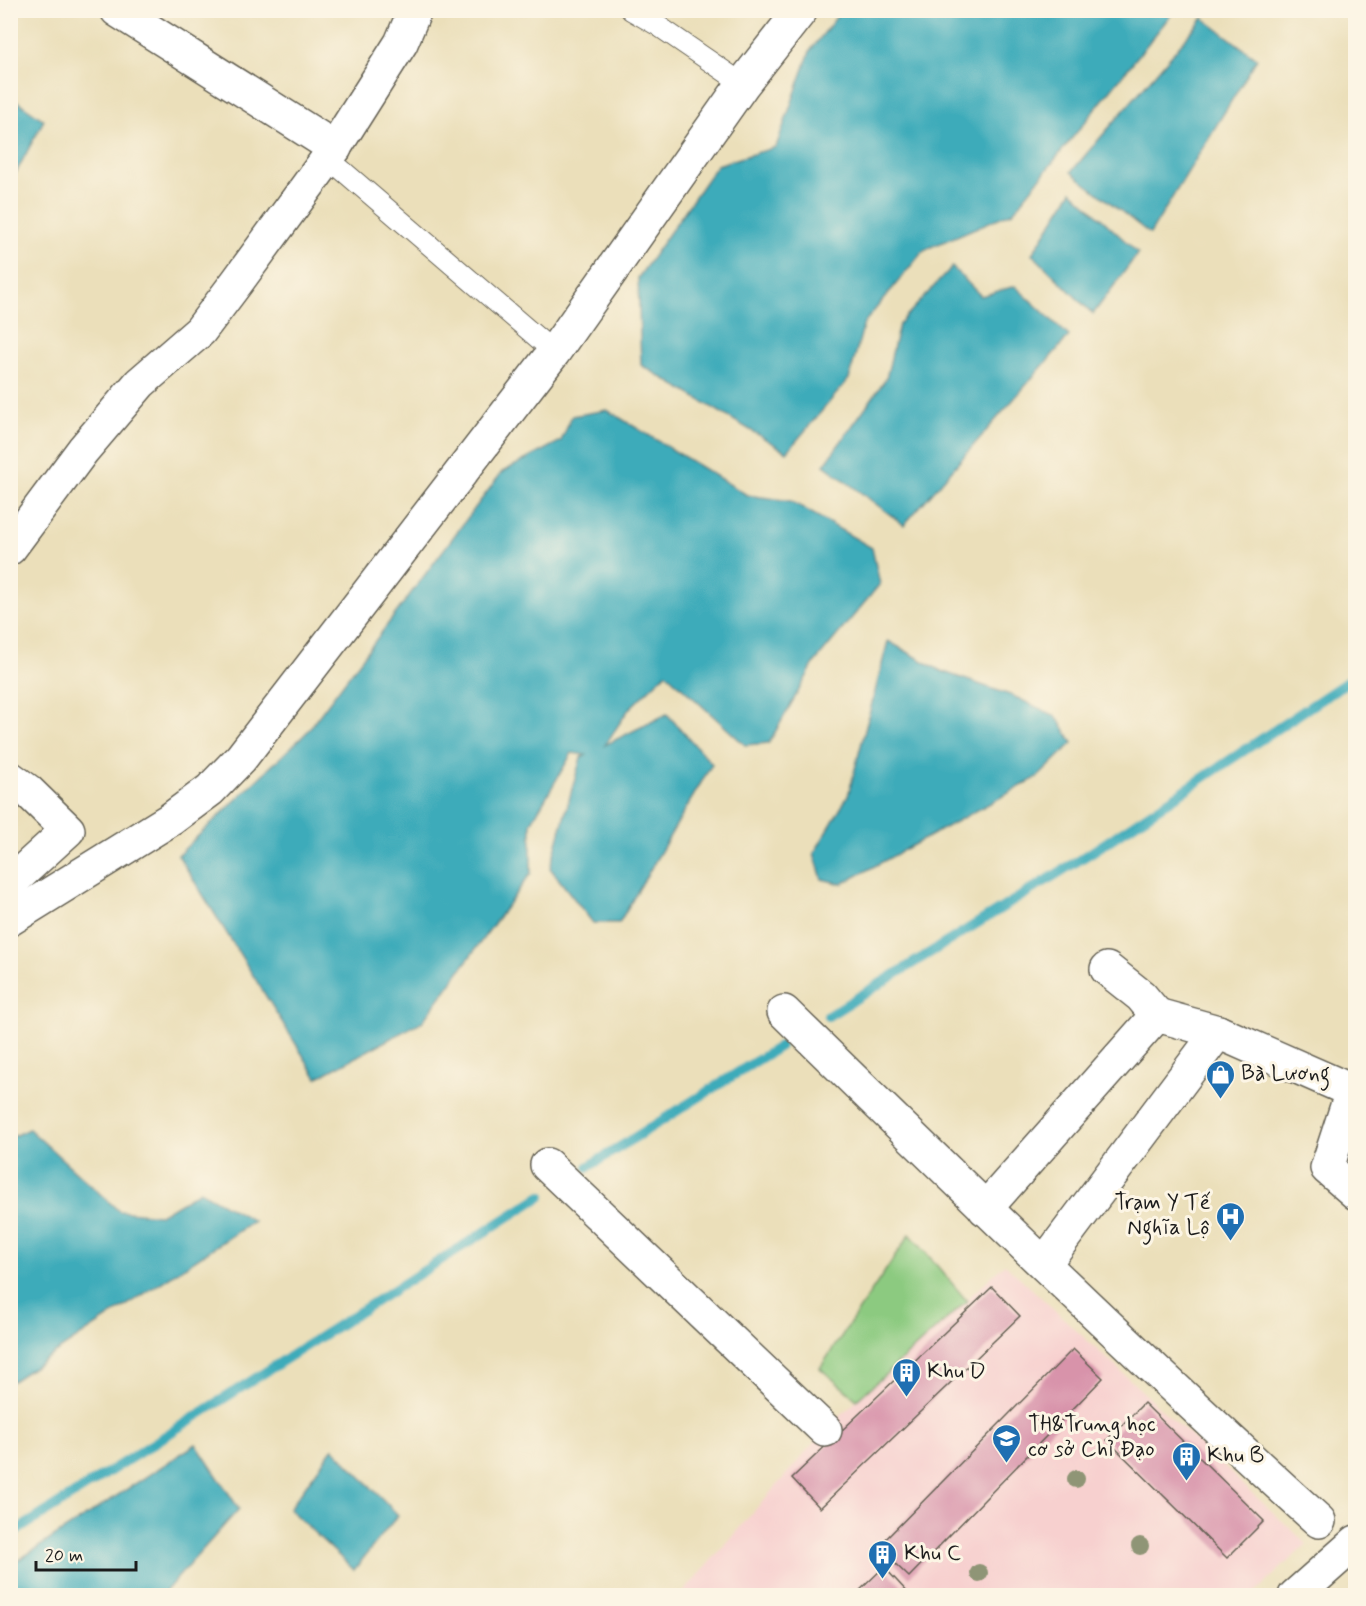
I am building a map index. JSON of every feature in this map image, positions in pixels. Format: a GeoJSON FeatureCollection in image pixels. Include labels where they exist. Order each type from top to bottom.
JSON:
{"type":"FeatureCollection","features":[{"type":"Feature","properties":{"kind":"street"},"geometry":{"type":"LineString","coordinates":[[117,10],[332,153]]}},
{"type":"Feature","properties":{"kind":"street"},"geometry":{"type":"LineString","coordinates":[[10,548],[83,450],[140,383],[200,331],[332,153],[401,43],[415,10]]}},
{"type":"Feature","properties":{"kind":"street"},"geometry":{"type":"LineString","coordinates":[[10,919],[171,819],[210,790],[241,758],[554,352],[743,84],[801,10]]}},
{"type":"Feature","properties":{"kind":"street"},"geometry":{"type":"LineString","coordinates":[[10,778],[28,791],[68,831],[97,865]]}},
{"type":"Feature","properties":{"kind":"street"},"geometry":{"type":"LineString","coordinates":[[10,883],[68,831]]}},
{"type":"Feature","properties":{"kind":"street"},"geometry":{"type":"LineString","coordinates":[[1107,969],[1141,996],[1157,1015],[1218,1032],[1354,1092],[1327,1168],[1356,1193]]}},
{"type":"Feature","properties":{"kind":"street"},"geometry":{"type":"LineString","coordinates":[[784,1012],[985,1209],[1181,1396],[1318,1521]]}},
{"type":"Feature","properties":{"kind":"street"},"geometry":{"type":"LineString","coordinates":[[985,1209],[1157,1015]]}},
{"type":"Feature","properties":{"kind":"street"},"geometry":{"type":"LineString","coordinates":[[1044,1264],[1218,1032]]}},
{"type":"Feature","properties":{"kind":"street"},"geometry":{"type":"LineString","coordinates":[[548,1165],[825,1430]]}},
{"type":"Feature","properties":{"kind":"street"},"geometry":{"type":"LineString","coordinates":[[1295,1596],[1356,1542]]}},
{"type":"Feature","properties":{"kind":"lane"},"geometry":{"type":"LineString","coordinates":[[631,10],[657,25],[743,84]]}},
{"type":"Feature","properties":{"kind":"lane"},"geometry":{"type":"LineString","coordinates":[[332,153],[554,352]]}},
{"type":"Feature","properties":{"kind":"shaded area","name":"TH&Trung học cơ sở Chỉ Đạo"},"geometry":{"type":"Polygon","coordinates":[[[1005,1264],[1307,1544],[1252,1595],[680,1596],[825,1430],[1005,1264]]]}},
{"type":"Feature","properties":{"kind":"green space"},"geometry":{"type":"Polygon","coordinates":[[[910,1234],[967,1301],[857,1400],[820,1368],[910,1234]]]}},
{"type":"Feature","properties":{"kind":"water"},"geometry":{"type":"Polygon","coordinates":[[[841,11],[1174,11],[1013,212],[924,250],[864,323],[849,379],[787,452],[641,365],[638,278],[717,165],[776,147],[810,51],[841,11]]]}},
{"type":"Feature","properties":{"kind":"water"},"geometry":{"type":"Polygon","coordinates":[[[1203,18],[1257,59],[1150,234],[1071,172],[1203,18]]]}},
{"type":"Feature","properties":{"kind":"water"},"geometry":{"type":"Polygon","coordinates":[[[11,97],[44,120],[11,182],[11,97]]]}},
{"type":"Feature","properties":{"kind":"water"},"geometry":{"type":"Polygon","coordinates":[[[1072,191],[1138,253],[1093,314],[1032,254],[1072,191]]]}},
{"type":"Feature","properties":{"kind":"water"},"geometry":{"type":"Polygon","coordinates":[[[952,267],[981,296],[1015,286],[1069,336],[904,525],[824,465],[886,379],[899,324],[952,267]]]}},
{"type":"Feature","properties":{"kind":"water"},"geometry":{"type":"Polygon","coordinates":[[[607,410],[747,495],[791,501],[872,548],[880,584],[815,662],[769,743],[745,745],[666,673],[629,709],[605,745],[667,714],[712,764],[619,923],[593,923],[550,868],[581,757],[586,755],[572,753],[531,823],[531,873],[423,1021],[317,1078],[178,855],[306,733],[502,472],[561,441],[572,416],[607,410]]]}},
{"type":"Feature","properties":{"kind":"water"},"geometry":{"type":"Polygon","coordinates":[[[888,641],[941,671],[1013,696],[1056,716],[1073,743],[1038,777],[842,884],[822,879],[814,853],[848,796],[888,641]]]}},
{"type":"Feature","properties":{"kind":"water"},"geometry":{"type":"Polygon","coordinates":[[[29,1129],[119,1211],[160,1215],[200,1191],[254,1221],[11,1382],[11,1137],[29,1129]]]}},
{"type":"Feature","properties":{"kind":"water"},"geometry":{"type":"Polygon","coordinates":[[[196,1444],[239,1509],[162,1595],[11,1595],[11,1565],[196,1444]]]}},
{"type":"Feature","properties":{"kind":"water"},"geometry":{"type":"Polygon","coordinates":[[[333,1448],[398,1515],[354,1570],[289,1509],[333,1448]]]}},
{"type":"Feature","properties":{"kind":"building","name":"Khu D"},"geometry":{"type":"Polygon","coordinates":[[[992,1287],[1020,1316],[820,1508],[792,1478],[992,1287]]]}},
{"type":"Feature","properties":{"kind":"building"},"geometry":{"type":"Polygon","coordinates":[[[1073,1349],[1103,1378],[909,1577],[878,1547],[1073,1349]]]}},
{"type":"Feature","properties":{"kind":"building","name":"Khu B"},"geometry":{"type":"Polygon","coordinates":[[[1144,1403],[1264,1521],[1227,1558],[1107,1440],[1144,1403]]]}},
{"type":"Feature","properties":{"kind":"building","name":"Khu C"},"geometry":{"type":"Polygon","coordinates":[[[884,1567],[911,1596],[859,1596],[857,1593],[884,1567]]]}},
{"type":"Feature","properties":{"kind":"waterway"},"geometry":{"type":"LineString","coordinates":[[828,1016],[1092,852],[1356,676]]}},
{"type":"Feature","properties":{"kind":"waterway"},"geometry":{"type":"LineString","coordinates":[[588,1167],[780,1046]]}},
{"type":"Feature","properties":{"kind":"waterway"},"geometry":{"type":"LineString","coordinates":[[10,1535],[541,1196]]}},
{"type":"Feature","properties":{"kind":"place","name":"Bà Lương"},"geometry":{"type":"Point","coordinates":[1220,1100]}},
{"type":"Feature","properties":{"kind":"place","name":"Trạm Y Tế Nghĩa Lộ"},"geometry":{"type":"Point","coordinates":[1231,1242]}},
{"type":"Feature","properties":{"kind":"place","name":"Khu D"},"geometry":{"type":"Point","coordinates":[906,1398]}},
{"type":"Feature","properties":{"kind":"place","name":"TH&Trung học cơ sở Chỉ Đạo"},"geometry":{"type":"Point","coordinates":[1007,1464]}},
{"type":"Feature","properties":{"kind":"place","name":"Khu B"},"geometry":{"type":"Point","coordinates":[1186,1482]}},
{"type":"Feature","properties":{"kind":"place","name":"Khu C"},"geometry":{"type":"Point","coordinates":[883,1580]}}]}
